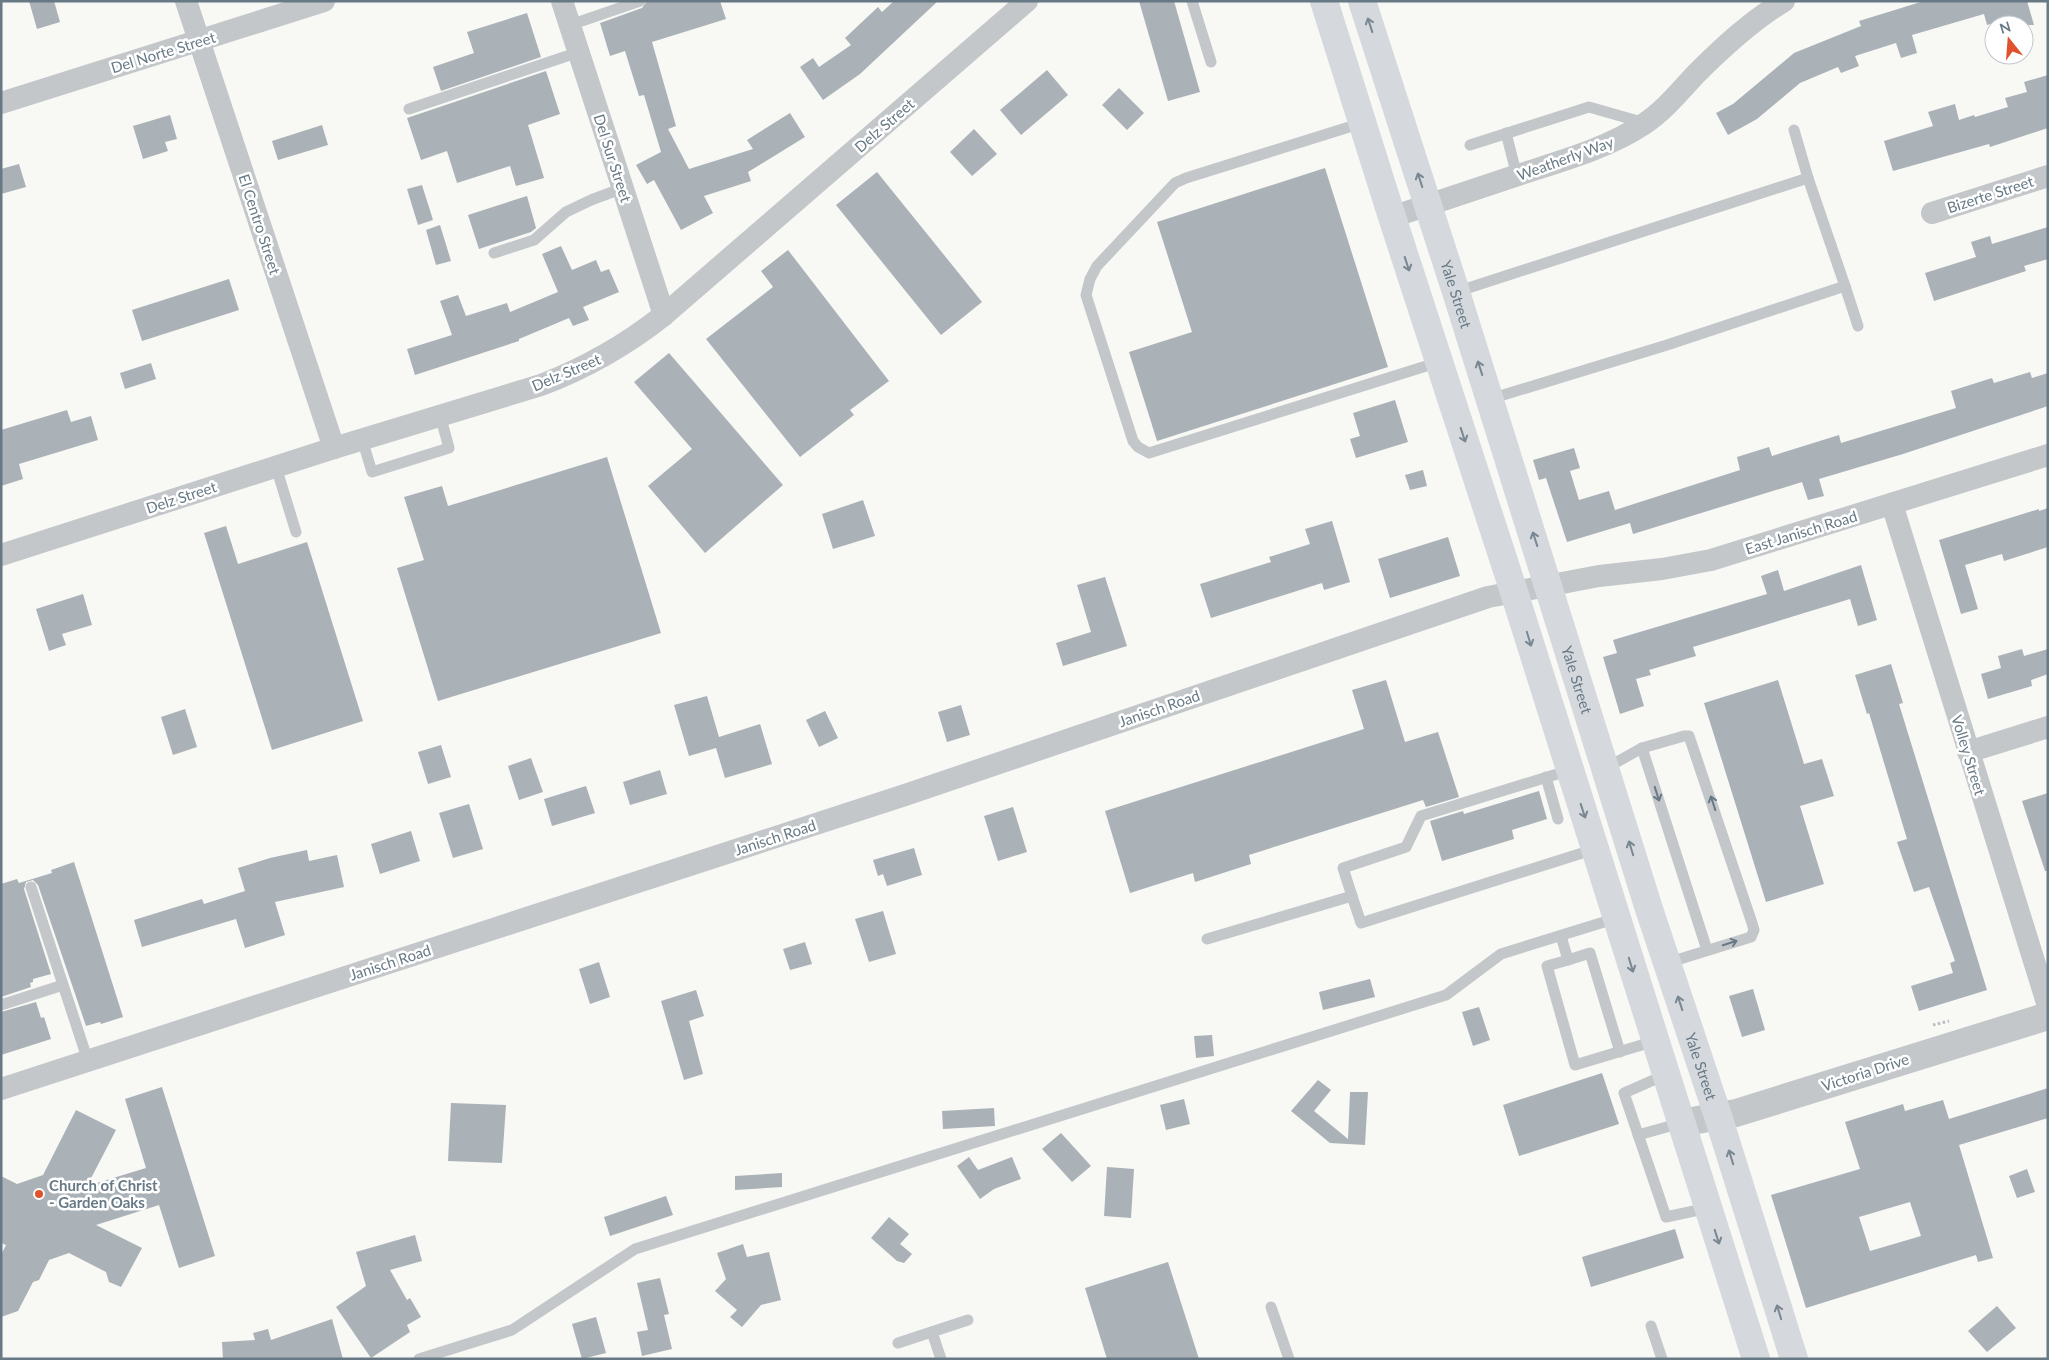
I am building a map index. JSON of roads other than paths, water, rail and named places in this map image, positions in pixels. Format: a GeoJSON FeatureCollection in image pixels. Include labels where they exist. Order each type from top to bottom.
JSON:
{"type":"FeatureCollection","features":[{"type":"Feature","properties":{"kind":"main road"},"geometry":{"type":"LineString","coordinates":[[1324,1],[1438,362],[1514,592],[1558,774],[1595,849],[1756,1359]]}},
{"type":"Feature","properties":{"kind":"main road","name":"Yale Street"},"geometry":{"type":"LineString","coordinates":[[1362,1],[1490,399],[1649,909],[1718,1116],[1794,1359]]}},
{"type":"Feature","properties":{"kind":"main road"},"geometry":{"type":"LineString","coordinates":[[1617,918],[1649,909]]}},
{"type":"Feature","properties":{"kind":"street","name":"El Centro Street"},"geometry":{"type":"LineString","coordinates":[[186,1],[334,448]]}},
{"type":"Feature","properties":{"kind":"street","name":"Del Norte Street"},"geometry":{"type":"LineString","coordinates":[[1,102],[324,1]]}},
{"type":"Feature","properties":{"kind":"street","name":"Del Sur Street"},"geometry":{"type":"LineString","coordinates":[[562,1],[664,315]]}},
{"type":"Feature","properties":{"kind":"street","name":"Delz Street"},"geometry":{"type":"LineString","coordinates":[[1,554],[362,439],[541,385],[573,373],[639,335],[664,315],[1027,1]]}},
{"type":"Feature","properties":{"kind":"street","name":"Weatherly Way"},"geometry":{"type":"LineString","coordinates":[[1392,217],[1600,147],[1645,123],[1668,104],[1736,36],[1784,1]]}},
{"type":"Feature","properties":{"kind":"street","name":"Bizerte Street"},"geometry":{"type":"LineString","coordinates":[[1932,213],[2048,176]]}},
{"type":"Feature","properties":{"kind":"street","name":"East Janisch Road"},"geometry":{"type":"LineString","coordinates":[[1549,586],[1599,576],[1662,569],[1712,560],[2048,456]]}},
{"type":"Feature","properties":{"kind":"street","name":"Volley Street"},"geometry":{"type":"LineString","coordinates":[[1892,504],[2048,1006]]}},
{"type":"Feature","properties":{"kind":"street","name":"Janisch Road"},"geometry":{"type":"LineString","coordinates":[[1,1089],[896,798],[1488,597],[1549,586]]}},
{"type":"Feature","properties":{"kind":"street"},"geometry":{"type":"LineString","coordinates":[[1968,752],[2048,727]]}},
{"type":"Feature","properties":{"kind":"street","name":"Victoria Drive"},"geometry":{"type":"LineString","coordinates":[[1681,1124],[1736,1113],[2048,1016]]}},
{"type":"Feature","properties":{"kind":"lane"},"geometry":{"type":"LineString","coordinates":[[570,25],[640,1]]}},
{"type":"Feature","properties":{"kind":"lane"},"geometry":{"type":"LineString","coordinates":[[1192,1],[1211,62]]}},
{"type":"Feature","properties":{"kind":"lane"},"geometry":{"type":"LineString","coordinates":[[409,109],[579,52]]}},
{"type":"Feature","properties":{"kind":"lane"},"geometry":{"type":"LineString","coordinates":[[1470,145],[1589,107],[1645,123]]}},
{"type":"Feature","properties":{"kind":"lane"},"geometry":{"type":"LineString","coordinates":[[1362,123],[1175,183],[1097,266],[1090,279],[1086,295],[1109,368],[1133,441],[1138,447],[1149,453],[1438,362]]}},
{"type":"Feature","properties":{"kind":"lane"},"geometry":{"type":"LineString","coordinates":[[1794,130],[1808,178],[1858,326]]}},
{"type":"Feature","properties":{"kind":"lane"},"geometry":{"type":"LineString","coordinates":[[1506,134],[1517,176]]}},
{"type":"Feature","properties":{"kind":"lane"},"geometry":{"type":"LineString","coordinates":[[1456,292],[1808,178]]}},
{"type":"Feature","properties":{"kind":"lane"},"geometry":{"type":"LineString","coordinates":[[494,253],[534,240],[566,212],[623,188]]}},
{"type":"Feature","properties":{"kind":"lane"},"geometry":{"type":"LineString","coordinates":[[1490,399],[1845,286]]}},
{"type":"Feature","properties":{"kind":"lane"},"geometry":{"type":"LineString","coordinates":[[362,439],[372,472],[449,448],[440,415]]}},
{"type":"Feature","properties":{"kind":"lane"},"geometry":{"type":"LineString","coordinates":[[276,466],[296,532]]}},
{"type":"Feature","properties":{"kind":"lane"},"geometry":{"type":"LineString","coordinates":[[1606,768],[1642,748],[1689,736],[1692,740],[1752,923],[1754,930],[1751,937],[1667,963]]}},
{"type":"Feature","properties":{"kind":"lane"},"geometry":{"type":"LineString","coordinates":[[1642,748],[1708,950]]}},
{"type":"Feature","properties":{"kind":"lane"},"geometry":{"type":"LineString","coordinates":[[1558,819],[1558,774],[1421,816],[1406,847],[1343,868],[1361,923],[1595,849]]}},
{"type":"Feature","properties":{"kind":"lane"},"geometry":{"type":"LineString","coordinates":[[31,886],[88,1061]]}},
{"type":"Feature","properties":{"kind":"lane"},"geometry":{"type":"LineString","coordinates":[[1207,939],[1352,896]]}},
{"type":"Feature","properties":{"kind":"lane"},"geometry":{"type":"LineString","coordinates":[[419,1359],[512,1330],[635,1249],[1446,995],[1502,954],[1617,918]]}},
{"type":"Feature","properties":{"kind":"lane"},"geometry":{"type":"LineString","coordinates":[[1561,936],[1568,960]]}},
{"type":"Feature","properties":{"kind":"lane"},"geometry":{"type":"LineString","coordinates":[[1620,1052],[1604,1002],[1592,980],[1590,954],[1547,966],[1559,989],[1566,1014],[1568,1040],[1574,1065],[1620,1052],[1655,1041]]}},
{"type":"Feature","properties":{"kind":"lane"},"geometry":{"type":"LineString","coordinates":[[1,1005],[64,985]]}},
{"type":"Feature","properties":{"kind":"lane"},"geometry":{"type":"LineString","coordinates":[[1593,1006],[1604,1002]]}},
{"type":"Feature","properties":{"kind":"lane"},"geometry":{"type":"LineString","coordinates":[[1601,1031],[1612,1028]]}},
{"type":"Feature","properties":{"kind":"lane"},"geometry":{"type":"LineString","coordinates":[[1568,1040],[1579,1037]]}},
{"type":"Feature","properties":{"kind":"lane"},"geometry":{"type":"LineString","coordinates":[[1666,1074],[1624,1093],[1666,1217],[1708,1208]]}},
{"type":"Feature","properties":{"kind":"lane"},"geometry":{"type":"LineString","coordinates":[[1638,1134],[1681,1124]]}},
{"type":"Feature","properties":{"kind":"lane"},"geometry":{"type":"LineString","coordinates":[[1271,1307],[1289,1359]]}},
{"type":"Feature","properties":{"kind":"lane"},"geometry":{"type":"LineString","coordinates":[[898,1343],[968,1320]]}},
{"type":"Feature","properties":{"kind":"lane"},"geometry":{"type":"LineString","coordinates":[[1651,1326],[1662,1359]]}},
{"type":"Feature","properties":{"kind":"lane"},"geometry":{"type":"LineString","coordinates":[[932,1332],[941,1359]]}},
{"type":"Feature","properties":{"kind":"place","name":"Church of Christ - Garden Oaks"},"geometry":{"type":"Point","coordinates":[39,1194]}}]}
